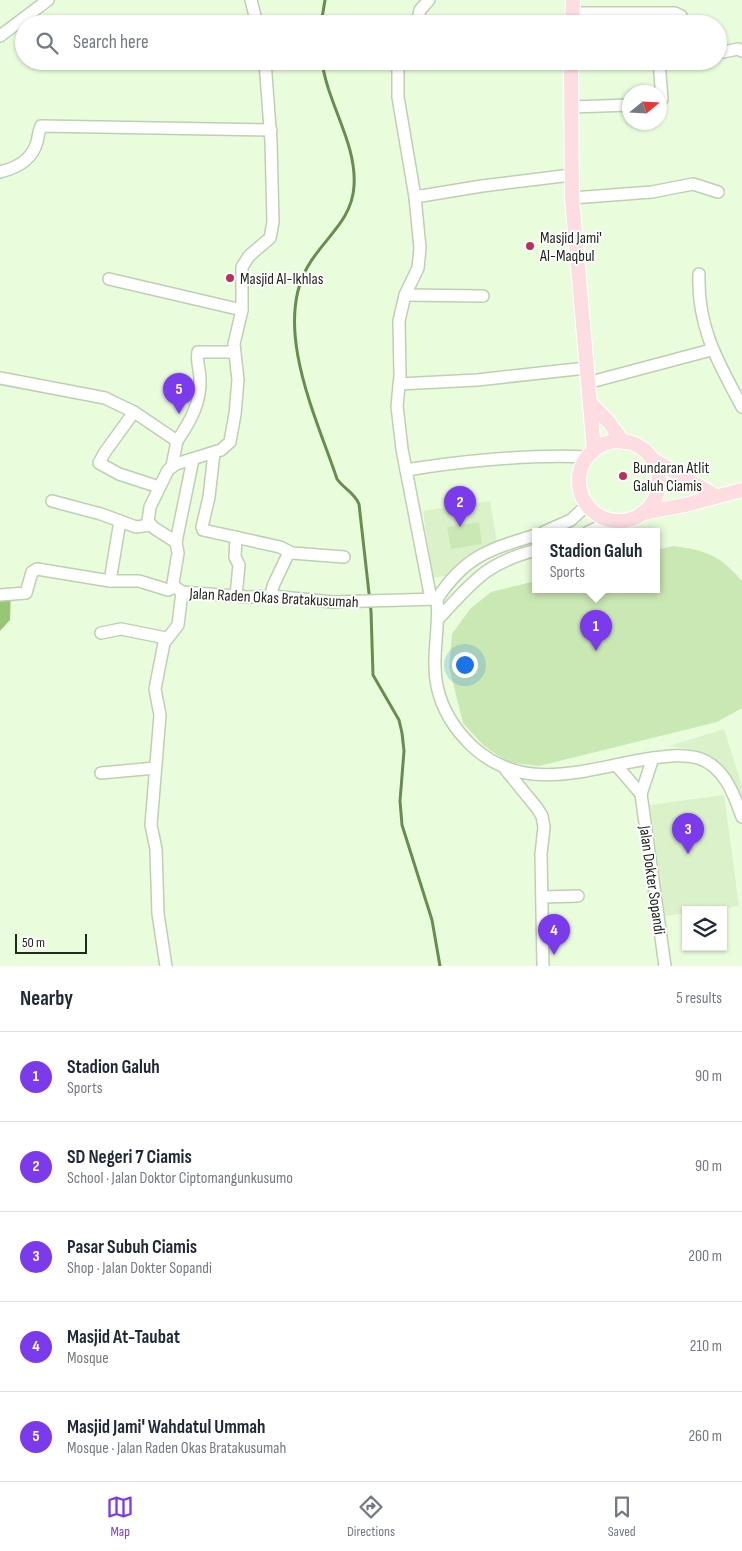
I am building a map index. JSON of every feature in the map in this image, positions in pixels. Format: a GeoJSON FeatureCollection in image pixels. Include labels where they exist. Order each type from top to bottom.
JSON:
{"type":"FeatureCollection","features":[{"type":"Feature","properties":{"kind":"main road"},"geometry":{"type":"LineString","coordinates":[[571,70],[572,198],[590,404],[590,454],[579,476],[580,486],[587,505],[594,512],[612,520],[628,520],[643,513],[673,508],[742,490]]}},
{"type":"Feature","properties":{"kind":"main road"},"geometry":{"type":"LineString","coordinates":[[590,404],[608,421],[623,442]]}},
{"type":"Feature","properties":{"kind":"main road"},"geometry":{"type":"LineString","coordinates":[[590,454],[608,443],[623,442],[636,446],[652,459],[716,496]]}},
{"type":"Feature","properties":{"kind":"main road"},"geometry":{"type":"LineString","coordinates":[[643,513],[654,500],[658,484],[658,475],[652,459]]}},
{"type":"Feature","properties":{"kind":"street"},"geometry":{"type":"LineString","coordinates":[[28,15],[48,0]]}},
{"type":"Feature","properties":{"kind":"street"},"geometry":{"type":"LineString","coordinates":[[252,0],[255,15]]}},
{"type":"Feature","properties":{"kind":"street"},"geometry":{"type":"LineString","coordinates":[[419,15],[420,10],[426,1]]}},
{"type":"Feature","properties":{"kind":"street"},"geometry":{"type":"LineString","coordinates":[[572,12],[675,13],[679,15]]}},
{"type":"Feature","properties":{"kind":"street"},"geometry":{"type":"LineString","coordinates":[[0,36],[15,25]]}},
{"type":"Feature","properties":{"kind":"street"},"geometry":{"type":"LineString","coordinates":[[727,51],[738,49],[742,51]]}},
{"type":"Feature","properties":{"kind":"street"},"geometry":{"type":"LineString","coordinates":[[176,542],[151,525],[148,514],[164,475],[172,466],[214,452],[226,446],[231,437],[238,380],[234,352],[235,338],[242,310],[242,267],[249,256],[270,238],[272,230],[271,130],[266,70]]}},
{"type":"Feature","properties":{"kind":"street"},"geometry":{"type":"LineString","coordinates":[[398,70],[398,96],[415,198],[420,248],[418,268],[405,295],[399,321],[400,384],[397,406],[406,470],[439,618],[435,661],[437,686],[445,710],[460,735],[482,755],[506,770],[542,816],[544,827],[541,854],[543,966]]}},
{"type":"Feature","properties":{"kind":"street"},"geometry":{"type":"LineString","coordinates":[[660,70],[661,85]]}},
{"type":"Feature","properties":{"kind":"street"},"geometry":{"type":"LineString","coordinates":[[571,107],[622,105]]}},
{"type":"Feature","properties":{"kind":"street"},"geometry":{"type":"LineString","coordinates":[[0,172],[18,166],[28,158],[36,146],[42,126],[271,130]]}},
{"type":"Feature","properties":{"kind":"street"},"geometry":{"type":"LineString","coordinates":[[415,198],[482,186],[571,175]]}},
{"type":"Feature","properties":{"kind":"street"},"geometry":{"type":"LineString","coordinates":[[572,198],[652,192],[693,184],[718,192]]}},
{"type":"Feature","properties":{"kind":"street"},"geometry":{"type":"LineString","coordinates":[[699,274],[698,295],[711,350],[742,407]]}},
{"type":"Feature","properties":{"kind":"street"},"geometry":{"type":"LineString","coordinates":[[109,279],[242,310]]}},
{"type":"Feature","properties":{"kind":"street"},"geometry":{"type":"LineString","coordinates":[[405,295],[483,296]]}},
{"type":"Feature","properties":{"kind":"street"},"geometry":{"type":"LineString","coordinates":[[587,383],[711,350]]}},
{"type":"Feature","properties":{"kind":"street"},"geometry":{"type":"LineString","coordinates":[[172,466],[177,441],[194,414],[197,405],[200,383],[198,352],[234,352]]}},
{"type":"Feature","properties":{"kind":"street"},"geometry":{"type":"LineString","coordinates":[[400,384],[477,380],[551,370],[586,368]]}},
{"type":"Feature","properties":{"kind":"street"},"geometry":{"type":"LineString","coordinates":[[0,378],[105,398],[134,412],[177,441]]}},
{"type":"Feature","properties":{"kind":"street"},"geometry":{"type":"LineString","coordinates":[[134,412],[99,463],[119,474],[159,487]]}},
{"type":"Feature","properties":{"kind":"street"},"geometry":{"type":"LineString","coordinates":[[202,527],[209,498],[214,452]]}},
{"type":"Feature","properties":{"kind":"street"},"geometry":{"type":"LineString","coordinates":[[406,470],[461,462],[590,454]]}},
{"type":"Feature","properties":{"kind":"street","name":"Jalan Raden Okas Bratakusumah"},"geometry":{"type":"LineString","coordinates":[[193,459],[176,542],[178,553],[173,580],[178,590],[236,596],[271,596],[358,602],[434,599]]}},
{"type":"Feature","properties":{"kind":"street"},"geometry":{"type":"LineString","coordinates":[[52,501],[120,521],[136,528],[151,525]]}},
{"type":"Feature","properties":{"kind":"street"},"geometry":{"type":"LineString","coordinates":[[553,528],[571,520],[587,505]]}},
{"type":"Feature","properties":{"kind":"street"},"geometry":{"type":"LineString","coordinates":[[596,528],[612,520]]}},
{"type":"Feature","properties":{"kind":"street"},"geometry":{"type":"LineString","coordinates":[[110,581],[120,521]]}},
{"type":"Feature","properties":{"kind":"street"},"geometry":{"type":"LineString","coordinates":[[180,522],[202,527],[204,530],[280,547],[289,552],[344,557]]}},
{"type":"Feature","properties":{"kind":"street"},"geometry":{"type":"LineString","coordinates":[[434,599],[454,576],[484,552],[503,544],[532,536]]}},
{"type":"Feature","properties":{"kind":"street"},"geometry":{"type":"LineString","coordinates":[[236,537],[235,557],[239,565],[236,596]]}},
{"type":"Feature","properties":{"kind":"street"},"geometry":{"type":"LineString","coordinates":[[439,618],[471,583],[493,565],[532,551]]}},
{"type":"Feature","properties":{"kind":"street"},"geometry":{"type":"LineString","coordinates":[[271,596],[289,552]]}},
{"type":"Feature","properties":{"kind":"street"},"geometry":{"type":"LineString","coordinates":[[484,552],[493,565]]}},
{"type":"Feature","properties":{"kind":"street"},"geometry":{"type":"LineString","coordinates":[[0,595],[26,593],[32,572],[36,569],[110,581],[139,581],[168,590],[178,590],[178,625],[166,638],[155,689],[160,715],[151,825],[156,849],[158,914],[166,966]]}},
{"type":"Feature","properties":{"kind":"street"},"geometry":{"type":"LineString","coordinates":[[101,632],[121,629],[166,638]]}},
{"type":"Feature","properties":{"kind":"street"},"geometry":{"type":"LineString","coordinates":[[506,770],[530,775],[558,776],[653,758],[681,756],[699,758],[714,767],[725,778],[742,816]]}},
{"type":"Feature","properties":{"kind":"street","name":"Jalan Dokter Sopandi"},"geometry":{"type":"LineString","coordinates":[[653,758],[641,794],[665,966]]}},
{"type":"Feature","properties":{"kind":"street"},"geometry":{"type":"LineString","coordinates":[[616,765],[641,794]]}},
{"type":"Feature","properties":{"kind":"street"},"geometry":{"type":"LineString","coordinates":[[101,773],[155,768]]}},
{"type":"Feature","properties":{"kind":"street"},"geometry":{"type":"LineString","coordinates":[[543,897],[578,896]]}},
{"type":"Feature","properties":{"kind":"shaded area"},"geometry":{"type":"Polygon","coordinates":[[[490,501],[497,542],[488,544],[468,556],[450,575],[433,578],[423,511],[490,501]]]}},
{"type":"Feature","properties":{"kind":"shaded area"},"geometry":{"type":"Polygon","coordinates":[[[479,522],[482,544],[451,549],[447,527],[479,522]]]}},
{"type":"Feature","properties":{"kind":"shaded area"},"geometry":{"type":"Polygon","coordinates":[[[674,546],[704,552],[726,565],[742,581],[742,708],[717,722],[539,766],[507,762],[483,745],[463,723],[449,667],[452,634],[470,609],[491,592],[532,582],[532,593],[660,593],[660,549],[674,546]]]}},
{"type":"Feature","properties":{"kind":"shaded area"},"geometry":{"type":"Polygon","coordinates":[[[724,729],[742,786],[742,803],[738,790],[728,771],[713,758],[696,750],[669,746],[724,729]]]}},
{"type":"Feature","properties":{"kind":"shaded area"},"geometry":{"type":"Polygon","coordinates":[[[724,795],[739,906],[727,908],[727,906],[682,906],[682,914],[665,916],[650,805],[724,795]]]}},
{"type":"Feature","properties":{"kind":"green space"},"geometry":{"type":"Polygon","coordinates":[[[0,588],[11,590],[10,620],[0,631],[0,588]]]}},
{"type":"Feature","properties":{"kind":"waterway"},"geometry":{"type":"LineString","coordinates":[[322,15],[325,0]]}},
{"type":"Feature","properties":{"kind":"waterway"},"geometry":{"type":"LineString","coordinates":[[324,70],[351,154],[354,186],[352,198],[343,219],[314,256],[298,290],[295,317],[296,344],[310,401],[337,479],[354,496],[359,504],[371,611],[373,675],[399,720],[402,733],[404,751],[400,801],[402,825],[432,920],[440,966]]}},
{"type":"Feature","properties":{"kind":"place","name":"Masjid Jami' Al-Maqbul"},"geometry":{"type":"Point","coordinates":[530,246]}},
{"type":"Feature","properties":{"kind":"place","name":"Masjid Al-Ikhlas"},"geometry":{"type":"Point","coordinates":[230,278]}},
{"type":"Feature","properties":{"kind":"place","name":"Masjid Jami' Wahdatul Ummah"},"geometry":{"type":"Point","coordinates":[179,414]}},
{"type":"Feature","properties":{"kind":"place","name":"Bundaran Atlit Galuh Ciamis"},"geometry":{"type":"Point","coordinates":[623,476]}},
{"type":"Feature","properties":{"kind":"place","name":"SD Negeri 7 Ciamis"},"geometry":{"type":"Point","coordinates":[460,527]}},
{"type":"Feature","properties":{"kind":"place","name":"Stadion Galuh"},"geometry":{"type":"Point","coordinates":[596,651]}},
{"type":"Feature","properties":{"kind":"place","name":"Pasar Subuh Ciamis"},"geometry":{"type":"Point","coordinates":[688,854]}},
{"type":"Feature","properties":{"kind":"place","name":"Masjid At-Taubat"},"geometry":{"type":"Point","coordinates":[554,955]}}]}
